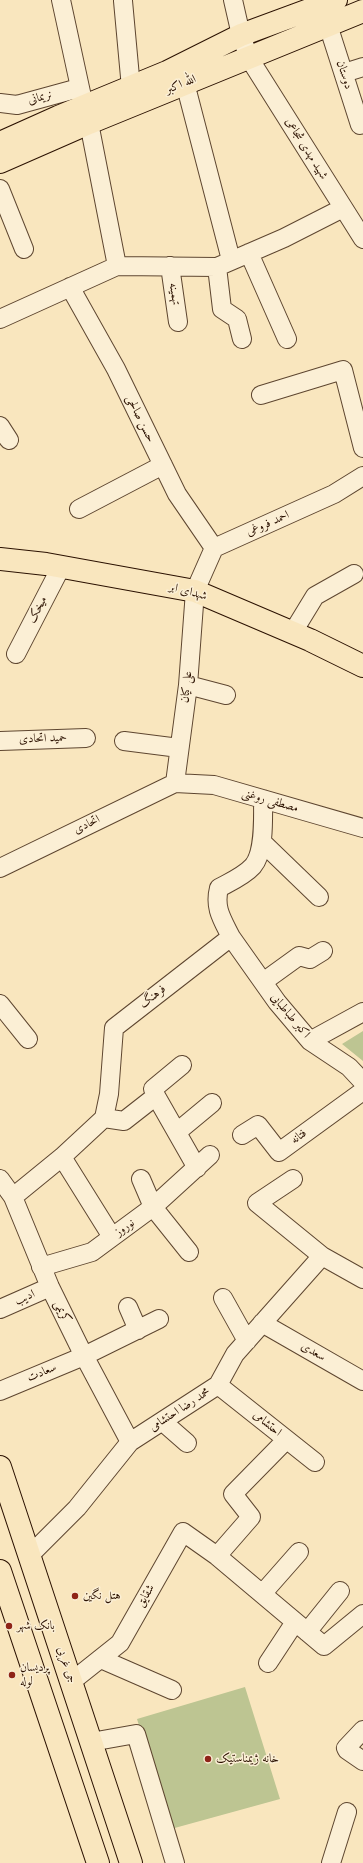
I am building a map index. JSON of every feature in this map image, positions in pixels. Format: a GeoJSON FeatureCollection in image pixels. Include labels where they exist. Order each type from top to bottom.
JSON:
{"type":"FeatureCollection","features":[{"type":"Feature","properties":{"kind":"main road","name":"الله اکبر"},"geometry":{"type":"LineString","coordinates":[[0,143],[84,106],[131,88],[241,35],[334,0]]}},
{"type":"Feature","properties":{"kind":"main road","name":"الله اکبر"},"geometry":{"type":"LineString","coordinates":[[0,162],[84,106],[185,84],[363,11]]}},
{"type":"Feature","properties":{"kind":"main road","name":"شهدای ابر"},"geometry":{"type":"LineString","coordinates":[[0,559],[61,567],[195,591],[293,632],[363,666]]}},
{"type":"Feature","properties":{"kind":"main road","name":"جی غربی"},"geometry":{"type":"LineString","coordinates":[[0,1467],[132,1863]]}},
{"type":"Feature","properties":{"kind":"main road"},"geometry":{"type":"LineString","coordinates":[[0,1571],[98,1863]]}},
{"type":"Feature","properties":{"kind":"street"},"geometry":{"type":"LineString","coordinates":[[61,0],[117,266]]}},
{"type":"Feature","properties":{"kind":"street","name":"شهید مهدی شجاعی"},"geometry":{"type":"LineString","coordinates":[[232,0],[241,35],[249,58],[363,239]]}},
{"type":"Feature","properties":{"kind":"street"},"geometry":{"type":"LineString","coordinates":[[122,2],[131,88]]}},
{"type":"Feature","properties":{"kind":"street","name":"دوستان"},"geometry":{"type":"LineString","coordinates":[[328,25],[360,125]]}},
{"type":"Feature","properties":{"kind":"street"},"geometry":{"type":"LineString","coordinates":[[344,73],[363,67]]}},
{"type":"Feature","properties":{"kind":"street"},"geometry":{"type":"LineString","coordinates":[[185,84],[224,264],[222,309],[237,319],[242,339]]}},
{"type":"Feature","properties":{"kind":"street","name":"نریمانی"},"geometry":{"type":"LineString","coordinates":[[0,103],[17,105],[84,106]]}},
{"type":"Feature","properties":{"kind":"street"},"geometry":{"type":"LineString","coordinates":[[0,189],[24,249]]}},
{"type":"Feature","properties":{"kind":"street"},"geometry":{"type":"LineString","coordinates":[[0,319],[117,266],[224,264],[343,208]]}},
{"type":"Feature","properties":{"kind":"street"},"geometry":{"type":"LineString","coordinates":[[249,253],[287,339]]}},
{"type":"Feature","properties":{"kind":"street","name":"تهمینه"},"geometry":{"type":"LineString","coordinates":[[170,266],[178,322]]}},
{"type":"Feature","properties":{"kind":"street","name":"حسن صالحی"},"geometry":{"type":"LineString","coordinates":[[70,287],[116,369],[177,494],[214,548]]}},
{"type":"Feature","properties":{"kind":"street"},"geometry":{"type":"LineString","coordinates":[[262,395],[343,370],[363,448]]}},
{"type":"Feature","properties":{"kind":"street"},"geometry":{"type":"LineString","coordinates":[[79,509],[163,465]]}},
{"type":"Feature","properties":{"kind":"street","name":"احمد فروغی"},"geometry":{"type":"LineString","coordinates":[[214,548],[334,494],[363,476]]}},
{"type":"Feature","properties":{"kind":"street"},"geometry":{"type":"LineString","coordinates":[[195,591],[214,548]]}},
{"type":"Feature","properties":{"kind":"street","name":"میخک"},"geometry":{"type":"LineString","coordinates":[[16,654],[61,567]]}},
{"type":"Feature","properties":{"kind":"street"},"geometry":{"type":"LineString","coordinates":[[293,632],[315,596],[354,574]]}},
{"type":"Feature","properties":{"kind":"street","name":"علی کیان"},"geometry":{"type":"LineString","coordinates":[[174,783],[188,685],[195,591]]}},
{"type":"Feature","properties":{"kind":"street"},"geometry":{"type":"LineString","coordinates":[[188,685],[226,695]]}},
{"type":"Feature","properties":{"kind":"street","name":"حمید اتحادی"},"geometry":{"type":"LineString","coordinates":[[0,741],[86,738]]}},
{"type":"Feature","properties":{"kind":"street"},"geometry":{"type":"LineString","coordinates":[[124,742],[179,748]]}},
{"type":"Feature","properties":{"kind":"street","name":"مصطفی روغنی"},"geometry":{"type":"LineString","coordinates":[[174,783],[214,785],[363,827]]}},
{"type":"Feature","properties":{"kind":"street","name":"اتحادی"},"geometry":{"type":"LineString","coordinates":[[0,868],[174,783]]}},
{"type":"Feature","properties":{"kind":"street"},"geometry":{"type":"LineString","coordinates":[[231,936],[220,915],[216,900],[219,888],[240,877],[254,865],[262,842],[263,799]]}},
{"type":"Feature","properties":{"kind":"street"},"geometry":{"type":"LineString","coordinates":[[262,842],[319,897]]}},
{"type":"Feature","properties":{"kind":"street","name":"اکبر طباطبایی"},"geometry":{"type":"LineString","coordinates":[[231,936],[277,1002],[310,1041],[349,1066],[363,1082]]}},
{"type":"Feature","properties":{"kind":"street","name":"فرهنگ"},"geometry":{"type":"LineString","coordinates":[[104,1118],[109,1094],[114,1028],[231,936]]}},
{"type":"Feature","properties":{"kind":"street"},"geometry":{"type":"LineString","coordinates":[[263,982],[299,956],[310,959],[323,951]]}},
{"type":"Feature","properties":{"kind":"street"},"geometry":{"type":"LineString","coordinates":[[0,1004],[28,1039]]}},
{"type":"Feature","properties":{"kind":"street"},"geometry":{"type":"LineString","coordinates":[[310,1041],[363,1012]]}},
{"type":"Feature","properties":{"kind":"street"},"geometry":{"type":"LineString","coordinates":[[13,1197],[62,1157],[104,1118],[124,1121],[152,1088],[182,1065]]}},
{"type":"Feature","properties":{"kind":"street"},"geometry":{"type":"LineString","coordinates":[[152,1088],[197,1168]]}},
{"type":"Feature","properties":{"kind":"street","name":"فتانه"},"geometry":{"type":"LineString","coordinates":[[242,1136],[258,1125],[278,1152],[363,1091]]}},
{"type":"Feature","properties":{"kind":"street"},"geometry":{"type":"LineString","coordinates":[[177,1132],[212,1103]]}},
{"type":"Feature","properties":{"kind":"street","name":"نوروز"},"geometry":{"type":"LineString","coordinates":[[41,1267],[92,1252],[153,1207],[210,1155]]}},
{"type":"Feature","properties":{"kind":"street"},"geometry":{"type":"LineString","coordinates":[[62,1157],[112,1237]]}},
{"type":"Feature","properties":{"kind":"street","name":"کریمی"},"geometry":{"type":"LineString","coordinates":[[0,1179],[13,1197],[50,1287],[84,1356],[130,1442]]}},
{"type":"Feature","properties":{"kind":"street"},"geometry":{"type":"LineString","coordinates":[[141,1179],[153,1207],[189,1252]]}},
{"type":"Feature","properties":{"kind":"street"},"geometry":{"type":"LineString","coordinates":[[293,1179],[257,1203],[322,1256],[363,1279]]}},
{"type":"Feature","properties":{"kind":"street","name":"محمد رضا احتشامی"},"geometry":{"type":"LineString","coordinates":[[29,1556],[77,1508],[130,1442],[218,1385],[235,1354],[322,1256]]}},
{"type":"Feature","properties":{"kind":"street","name":"ادیب"},"geometry":{"type":"LineString","coordinates":[[0,1309],[50,1287]]}},
{"type":"Feature","properties":{"kind":"street"},"geometry":{"type":"LineString","coordinates":[[223,1298],[246,1341]]}},
{"type":"Feature","properties":{"kind":"street"},"geometry":{"type":"LineString","coordinates":[[128,1307],[138,1330]]}},
{"type":"Feature","properties":{"kind":"street","name":"سعادت"},"geometry":{"type":"LineString","coordinates":[[0,1391],[84,1356],[160,1319]]}},
{"type":"Feature","properties":{"kind":"street","name":"سعدی"},"geometry":{"type":"LineString","coordinates":[[262,1322],[363,1381]]}},
{"type":"Feature","properties":{"kind":"street","name":"احتشامی"},"geometry":{"type":"LineString","coordinates":[[218,1385],[315,1462]]}},
{"type":"Feature","properties":{"kind":"street"},"geometry":{"type":"LineString","coordinates":[[163,1422],[187,1443]]}},
{"type":"Feature","properties":{"kind":"street"},"geometry":{"type":"LineString","coordinates":[[217,1556],[251,1516],[233,1494],[286,1440]]}},
{"type":"Feature","properties":{"kind":"street","name":"شقایق"},"geometry":{"type":"LineString","coordinates":[[71,1682],[120,1643],[183,1532],[217,1556],[324,1646],[363,1614]]}},
{"type":"Feature","properties":{"kind":"street"},"geometry":{"type":"LineString","coordinates":[[262,1594],[299,1552]]}},
{"type":"Feature","properties":{"kind":"street"},"geometry":{"type":"LineString","coordinates":[[268,1663],[301,1627],[340,1591]]}},
{"type":"Feature","properties":{"kind":"street"},"geometry":{"type":"LineString","coordinates":[[101,1659],[172,1690]]}},
{"type":"Feature","properties":{"kind":"street"},"geometry":{"type":"LineString","coordinates":[[363,1730],[346,1748],[363,1761]]}},
{"type":"Feature","properties":{"kind":"street"},"geometry":{"type":"LineString","coordinates":[[91,1742],[136,1734],[175,1863]]}},
{"type":"Feature","properties":{"kind":"street"},"geometry":{"type":"LineString","coordinates":[[331,1863],[347,1812]]}},
{"type":"Feature","properties":{"kind":"green space"},"geometry":{"type":"Polygon","coordinates":[[[363,1031],[363,1061],[342,1044],[363,1031]]]}},
{"type":"Feature","properties":{"kind":"green space","name":"خانه ژیمناستیک"},"geometry":{"type":"Polygon","coordinates":[[[245,1687],[280,1799],[171,1829],[137,1719],[245,1687]]]}},
{"type":"Feature","properties":{"kind":"place","name":"هتل نگین"},"geometry":{"type":"Point","coordinates":[75,1596]}},
{"type":"Feature","properties":{"kind":"place","name":"بانک شهر"},"geometry":{"type":"Point","coordinates":[9,1626]}},
{"type":"Feature","properties":{"kind":"place","name":"پردیسان لوله"},"geometry":{"type":"Point","coordinates":[12,1675]}},
{"type":"Feature","properties":{"kind":"place","name":"خانه ژیمناستیک"},"geometry":{"type":"Point","coordinates":[208,1759]}}]}
